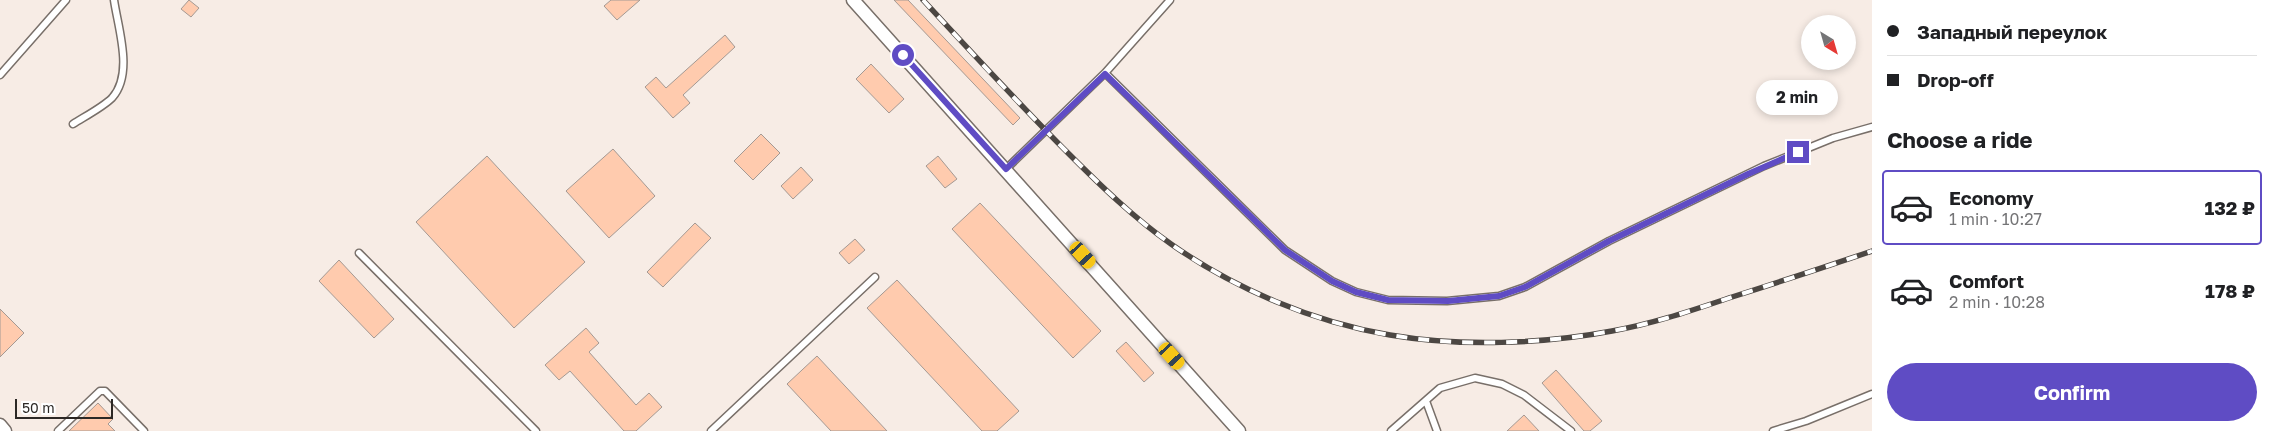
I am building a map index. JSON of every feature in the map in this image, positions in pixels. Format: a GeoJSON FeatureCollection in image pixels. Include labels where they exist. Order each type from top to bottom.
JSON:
{"type":"FeatureCollection","features":[{"type":"Feature","properties":{"kind":"street"},"geometry":{"type":"LineString","coordinates":[[853,0],[1239,431]]}},
{"type":"Feature","properties":{"kind":"street"},"geometry":{"type":"LineString","coordinates":[[0,425],[6,431]]}},
{"type":"Feature","properties":{"kind":"lane"},"geometry":{"type":"LineString","coordinates":[[0,75],[66,0]]}},
{"type":"Feature","properties":{"kind":"lane"},"geometry":{"type":"LineString","coordinates":[[73,124],[112,98],[120,84],[123,65],[114,0]]}},
{"type":"Feature","properties":{"kind":"lane"},"geometry":{"type":"LineString","coordinates":[[1006,169],[1105,74],[1170,0]]}},
{"type":"Feature","properties":{"kind":"lane"},"geometry":{"type":"LineString","coordinates":[[1105,74],[1285,250],[1332,281],[1356,292],[1388,300],[1448,301],[1499,296],[1525,287],[1609,241],[1756,170],[1833,138],[1872,127]]}},
{"type":"Feature","properties":{"kind":"lane"},"geometry":{"type":"LineString","coordinates":[[359,253],[536,431]]}},
{"type":"Feature","properties":{"kind":"lane"},"geometry":{"type":"LineString","coordinates":[[711,431],[875,277]]}},
{"type":"Feature","properties":{"kind":"lane"},"geometry":{"type":"LineString","coordinates":[[1391,431],[1440,388],[1475,378],[1502,384],[1524,395],[1572,431]]}},
{"type":"Feature","properties":{"kind":"lane"},"geometry":{"type":"LineString","coordinates":[[58,431],[100,391],[105,390],[144,431]]}},
{"type":"Feature","properties":{"kind":"lane"},"geometry":{"type":"LineString","coordinates":[[1773,431],[1806,421],[1872,394]]}},
{"type":"Feature","properties":{"kind":"lane"},"geometry":{"type":"LineString","coordinates":[[1426,401],[1437,431]]}},
{"type":"Feature","properties":{"kind":"building"},"geometry":{"type":"Polygon","coordinates":[[[189,0],[199,8],[191,17],[181,9],[189,0]]]}},
{"type":"Feature","properties":{"kind":"building"},"geometry":{"type":"Polygon","coordinates":[[[611,0],[640,0],[617,20],[604,6],[611,0]]]}},
{"type":"Feature","properties":{"kind":"building"},"geometry":{"type":"Polygon","coordinates":[[[894,0],[908,0],[1020,118],[1013,125],[894,0]]]}},
{"type":"Feature","properties":{"kind":"building"},"geometry":{"type":"Polygon","coordinates":[[[725,35],[735,47],[683,95],[690,103],[673,118],[645,87],[656,77],[666,88],[725,35]]]}},
{"type":"Feature","properties":{"kind":"building"},"geometry":{"type":"Polygon","coordinates":[[[871,64],[904,99],[889,113],[856,79],[871,64]]]}},
{"type":"Feature","properties":{"kind":"building"},"geometry":{"type":"Polygon","coordinates":[[[761,134],[780,153],[753,180],[734,161],[761,134]]]}},
{"type":"Feature","properties":{"kind":"building"},"geometry":{"type":"Polygon","coordinates":[[[613,149],[655,196],[609,238],[566,191],[613,149]]]}},
{"type":"Feature","properties":{"kind":"building"},"geometry":{"type":"Polygon","coordinates":[[[487,156],[585,262],[514,328],[416,222],[487,156]]]}},
{"type":"Feature","properties":{"kind":"building"},"geometry":{"type":"Polygon","coordinates":[[[938,156],[957,179],[945,188],[926,166],[938,156]]]}},
{"type":"Feature","properties":{"kind":"building"},"geometry":{"type":"Polygon","coordinates":[[[801,167],[813,180],[793,199],[781,186],[801,167]]]}},
{"type":"Feature","properties":{"kind":"building"},"geometry":{"type":"Polygon","coordinates":[[[980,203],[1101,331],[1073,358],[952,229],[980,203]]]}},
{"type":"Feature","properties":{"kind":"building"},"geometry":{"type":"Polygon","coordinates":[[[695,223],[711,238],[663,287],[647,272],[695,223]]]}},
{"type":"Feature","properties":{"kind":"building"},"geometry":{"type":"Polygon","coordinates":[[[855,239],[865,250],[849,264],[839,253],[855,239]]]}},
{"type":"Feature","properties":{"kind":"building"},"geometry":{"type":"Polygon","coordinates":[[[339,260],[394,319],[374,338],[319,281],[339,260]]]}},
{"type":"Feature","properties":{"kind":"building"},"geometry":{"type":"Polygon","coordinates":[[[897,280],[1019,411],[997,431],[982,431],[867,308],[897,280]]]}},
{"type":"Feature","properties":{"kind":"building"},"geometry":{"type":"Polygon","coordinates":[[[0,309],[24,333],[0,357],[0,309]]]}},
{"type":"Feature","properties":{"kind":"building"},"geometry":{"type":"Polygon","coordinates":[[[586,328],[599,343],[589,352],[636,405],[649,393],[662,407],[636,431],[624,431],[570,371],[559,380],[545,365],[586,328]]]}},
{"type":"Feature","properties":{"kind":"building"},"geometry":{"type":"Polygon","coordinates":[[[1126,342],[1154,373],[1144,382],[1116,351],[1126,342]]]}},
{"type":"Feature","properties":{"kind":"building"},"geometry":{"type":"Polygon","coordinates":[[[817,356],[887,431],[831,431],[787,384],[817,356]]]}},
{"type":"Feature","properties":{"kind":"building"},"geometry":{"type":"Polygon","coordinates":[[[1556,370],[1602,421],[1590,431],[1584,431],[1542,383],[1556,370]]]}},
{"type":"Feature","properties":{"kind":"building"},"geometry":{"type":"Polygon","coordinates":[[[98,403],[113,419],[108,424],[115,431],[69,431],[98,403]]]}},
{"type":"Feature","properties":{"kind":"building"},"geometry":{"type":"Polygon","coordinates":[[[1524,415],[1539,431],[1507,431],[1524,415]]]}},
{"type":"Feature","properties":{"kind":"railway"},"geometry":{"type":"LineString","coordinates":[[923,0],[1069,154],[1118,201],[1157,234],[1196,260],[1248,289],[1276,302],[1332,322],[1417,339],[1473,342],[1558,339],[1643,325],[1872,251]]}},
{"type":"Feature","properties":{"kind":"route"},"geometry":{"type":"LineString","coordinates":[[903,55],[1006,169],[1105,74],[1285,250],[1332,281],[1356,292],[1388,300],[1448,301],[1499,296],[1525,287],[1609,241],[1764,166],[1798,152]]}}]}
